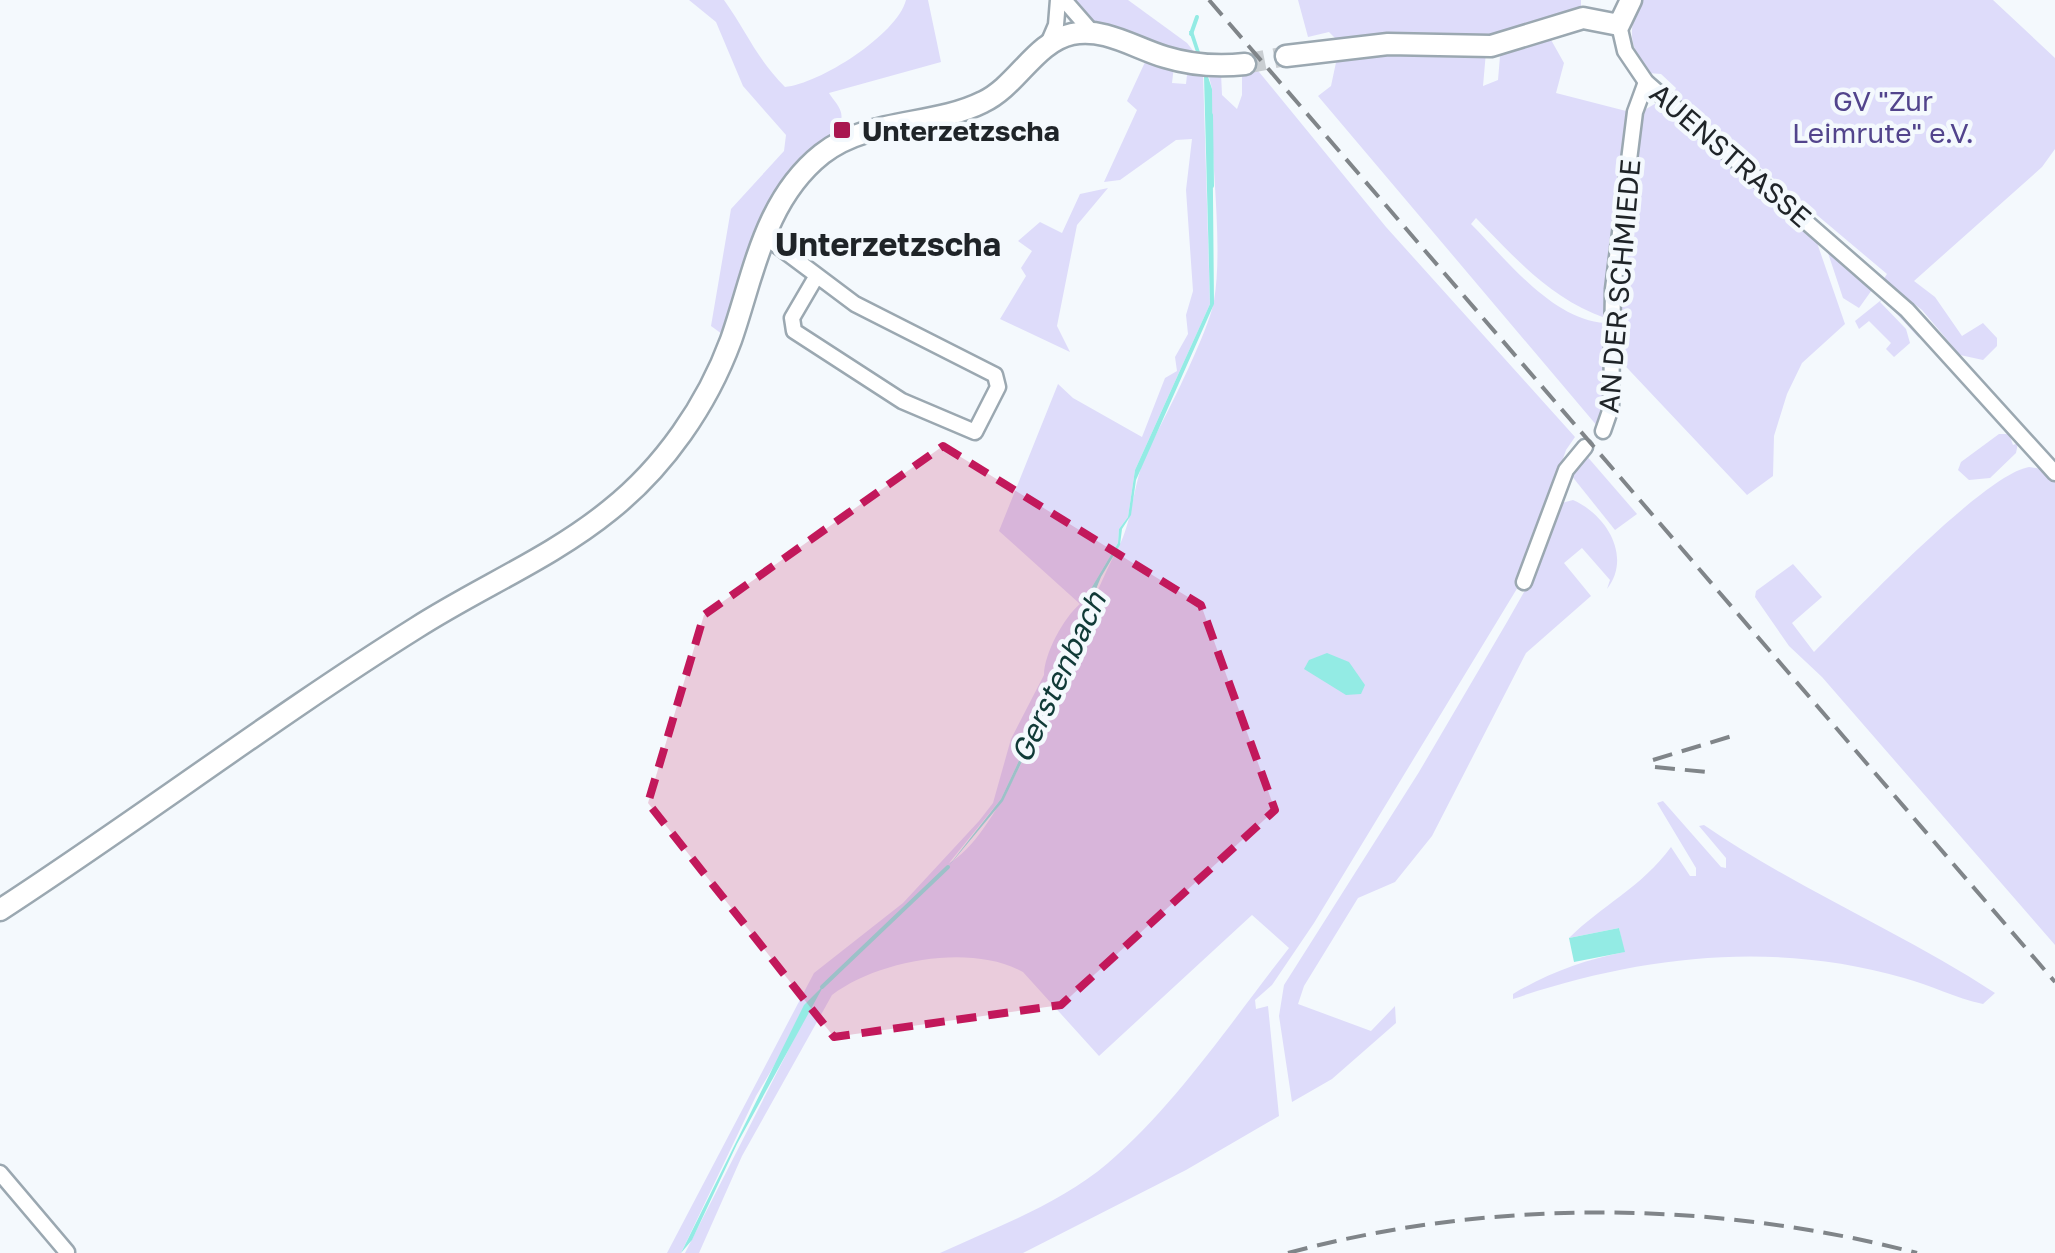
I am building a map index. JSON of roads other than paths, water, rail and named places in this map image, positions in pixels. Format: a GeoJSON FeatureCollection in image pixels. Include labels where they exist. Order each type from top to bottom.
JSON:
{"type":"FeatureCollection","features":[{"type":"Feature","properties":{"kind":"street"},"geometry":{"type":"LineString","coordinates":[[1061,0],[1092,32]]}},
{"type":"Feature","properties":{"kind":"street"},"geometry":{"type":"LineString","coordinates":[[1047,46],[1061,0]]}},
{"type":"Feature","properties":{"kind":"street"},"geometry":{"type":"LineString","coordinates":[[1286,56],[1388,44],[1491,46],[1582,18],[1619,25],[1631,0]]}},
{"type":"Feature","properties":{"kind":"street","name":"AUENSTRASSE"},"geometry":{"type":"LineString","coordinates":[[1619,25],[1625,52],[1646,82],[1907,310],[2055,473]]}},
{"type":"Feature","properties":{"kind":"street"},"geometry":{"type":"LineString","coordinates":[[7,906],[417,627],[532,562],[611,510],[669,452],[730,342],[763,236],[793,185],[824,152],[872,130],[930,120],[984,102],[1018,76],[1047,46],[1070,34],[1092,32],[1192,64],[1245,64]]}},
{"type":"Feature","properties":{"kind":"street","name":"AN DER SCHMIEDE"},"geometry":{"type":"LineString","coordinates":[[1602,432],[1611,408],[1610,322],[1635,112],[1646,82]]}},
{"type":"Feature","properties":{"kind":"street"},"geometry":{"type":"LineString","coordinates":[[763,236],[816,277],[909,334],[995,375],[998,387],[975,432],[902,401],[794,330],[792,318],[816,277]]}},
{"type":"Feature","properties":{"kind":"street","name":"AN DER SCHMIEDE"},"geometry":{"type":"LineString","coordinates":[[1524,582],[1566,470],[1584,447]]}},
{"type":"Feature","properties":{"kind":"street"},"geometry":{"type":"LineString","coordinates":[[0,1173],[68,1252]]}},
{"type":"Feature","properties":{"kind":"water"},"geometry":{"type":"Polygon","coordinates":[[[1189,31],[1193,31],[1212,89],[1214,304],[1136,480],[1131,515],[1122,529],[1120,545],[1101,577],[1042,720],[1003,801],[947,868],[1001,799],[1038,720],[1092,587],[1118,543],[1119,529],[1128,517],[1135,470],[1210,304],[1204,76],[1189,31]]]}},
{"type":"Feature","properties":{"kind":"water"},"geometry":{"type":"Polygon","coordinates":[[[1327,653],[1349,662],[1365,685],[1361,694],[1346,695],[1304,669],[1309,660],[1327,653]]]}},
{"type":"Feature","properties":{"kind":"water"},"geometry":{"type":"Polygon","coordinates":[[[1619,928],[1625,952],[1574,962],[1569,938],[1619,928]]]}},
{"type":"Feature","properties":{"kind":"water"},"geometry":{"type":"Polygon","coordinates":[[[824,985],[737,1144],[692,1240],[681,1253],[804,1005],[824,985]]]}},
{"type":"Feature","properties":{"kind":"waterway","name":"Gerstenbach"},"geometry":{"type":"LineString","coordinates":[[1191,34],[1197,17]]}},
{"type":"Feature","properties":{"kind":"waterway","name":"Gerstenbach"},"geometry":{"type":"LineString","coordinates":[[1211,115],[1212,186]]}},
{"type":"Feature","properties":{"kind":"waterway","name":"Gerstenbach"},"geometry":{"type":"LineString","coordinates":[[822,987],[948,867]]}},
{"type":"Feature","properties":{"kind":"tunnel"},"geometry":{"type":"LineString","coordinates":[[1245,64],[1286,56]]}},
{"type":"Feature","properties":{"kind":"railway"},"geometry":{"type":"LineString","coordinates":[[1209,0],[2055,982]]}},
{"type":"Feature","properties":{"kind":"railway"},"geometry":{"type":"LineString","coordinates":[[1653,760],[1732,736]]}},
{"type":"Feature","properties":{"kind":"railway"},"geometry":{"type":"LineString","coordinates":[[1655,767],[1707,772]]}},
{"type":"Feature","properties":{"kind":"railway"},"geometry":{"type":"LineString","coordinates":[[1288,1253],[1443,1222],[1602,1212],[1762,1223],[1917,1253]]}},
{"type":"Feature","properties":{"kind":"place","name":"Unterzetzscha"},"geometry":{"type":"Point","coordinates":[842,130]}},
{"type":"Feature","properties":{"kind":"district","name":"Unterzetzscha"},"geometry":{"type":"Point","coordinates":[888,244]}},
{"type":"Feature","properties":{"kind":"park label","name":"GV \"Zur Leimrute\" e.V."},"geometry":{"type":"Point","coordinates":[1883,116]}}]}
